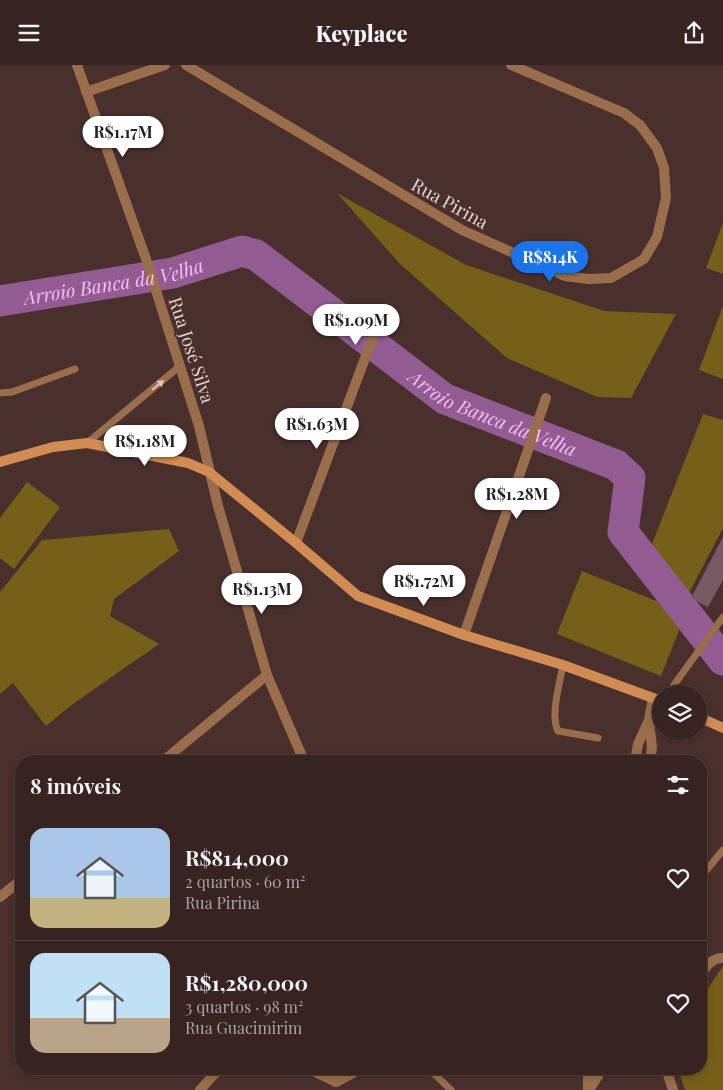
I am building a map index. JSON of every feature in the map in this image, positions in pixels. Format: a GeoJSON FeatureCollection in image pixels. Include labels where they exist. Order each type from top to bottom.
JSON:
{"type":"FeatureCollection","features":[{"type":"Feature","properties":{"kind":"street","name":"Rua José Silva"},"geometry":{"type":"LineString","coordinates":[[76,65],[146,259],[199,426],[209,472],[267,675],[301,755]]}},
{"type":"Feature","properties":{"kind":"street"},"geometry":{"type":"LineString","coordinates":[[86,92],[165,65]]}},
{"type":"Feature","properties":{"kind":"street","name":"Rua Pirina"},"geometry":{"type":"LineString","coordinates":[[186,65],[462,231],[565,276],[588,279],[611,278],[644,259],[657,237],[666,198],[664,169],[656,148],[640,125],[624,113],[511,65]]}},
{"type":"Feature","properties":{"kind":"street"},"geometry":{"type":"LineString","coordinates":[[296,543],[383,310]]}},
{"type":"Feature","properties":{"kind":"street"},"geometry":{"type":"LineString","coordinates":[[464,635],[546,398]]}},
{"type":"Feature","properties":{"kind":"street"},"geometry":{"type":"LineString","coordinates":[[0,462],[53,447],[87,443],[188,463],[209,472],[358,596],[464,635],[563,665],[652,697]]}},
{"type":"Feature","properties":{"kind":"street"},"geometry":{"type":"LineString","coordinates":[[170,755],[267,675]]}},
{"type":"Feature","properties":{"kind":"street"},"geometry":{"type":"LineString","coordinates":[[636,755],[638,744],[652,712]]}},
{"type":"Feature","properties":{"kind":"street"},"geometry":{"type":"LineString","coordinates":[[649,719],[652,747],[651,755]]}},
{"type":"Feature","properties":{"kind":"street"},"geometry":{"type":"LineString","coordinates":[[707,721],[723,728]]}},
{"type":"Feature","properties":{"kind":"street"},"geometry":{"type":"LineString","coordinates":[[0,897],[15,885]]}},
{"type":"Feature","properties":{"kind":"street"},"geometry":{"type":"LineString","coordinates":[[707,965],[717,958],[723,958]]}},
{"type":"Feature","properties":{"kind":"street"},"geometry":{"type":"LineString","coordinates":[[200,1090],[213,1075]]}},
{"type":"Feature","properties":{"kind":"street"},"geometry":{"type":"LineString","coordinates":[[319,1075],[336,1086],[352,1075]]}},
{"type":"Feature","properties":{"kind":"street"},"geometry":{"type":"LineString","coordinates":[[588,1075],[588,1090]]}},
{"type":"Feature","properties":{"kind":"street"},"geometry":{"type":"LineString","coordinates":[[588,1090],[598,1075]]}},
{"type":"Feature","properties":{"kind":"street"},"geometry":{"type":"LineString","coordinates":[[668,1075],[673,1090]]}},
{"type":"Feature","properties":{"kind":"lane"},"geometry":{"type":"LineString","coordinates":[[87,443],[180,367]]}},
{"type":"Feature","properties":{"kind":"lane"},"geometry":{"type":"LineString","coordinates":[[0,393],[12,392],[75,369]]}},
{"type":"Feature","properties":{"kind":"lane"},"geometry":{"type":"LineString","coordinates":[[674,685],[723,617]]}},
{"type":"Feature","properties":{"kind":"lane"},"geometry":{"type":"LineString","coordinates":[[563,665],[558,691],[555,725],[558,731],[598,738]]}},
{"type":"Feature","properties":{"kind":"lane"},"geometry":{"type":"LineString","coordinates":[[707,870],[723,850]]}},
{"type":"Feature","properties":{"kind":"lane"},"geometry":{"type":"LineString","coordinates":[[435,1075],[451,1090]]}},
{"type":"Feature","properties":{"kind":"shaded area"},"geometry":{"type":"Polygon","coordinates":[[[337,193],[466,265],[604,311],[676,314],[631,398],[597,397],[507,358],[400,264],[337,193]]]}},
{"type":"Feature","properties":{"kind":"shaded area"},"geometry":{"type":"Polygon","coordinates":[[[723,223],[723,274],[706,268],[723,223]]]}},
{"type":"Feature","properties":{"kind":"shaded area"},"geometry":{"type":"Polygon","coordinates":[[[723,306],[723,379],[699,370],[723,306]]]}},
{"type":"Feature","properties":{"kind":"shaded area"},"geometry":{"type":"Polygon","coordinates":[[[703,414],[723,420],[723,528],[688,595],[648,554],[703,414]]]}},
{"type":"Feature","properties":{"kind":"shaded area"},"geometry":{"type":"Polygon","coordinates":[[[27,482],[60,507],[14,569],[0,558],[0,518],[27,482]]]}},
{"type":"Feature","properties":{"kind":"shaded area"},"geometry":{"type":"Polygon","coordinates":[[[169,529],[179,551],[114,599],[110,616],[159,644],[70,706],[46,726],[13,683],[0,694],[0,592],[42,540],[169,529]]]}},
{"type":"Feature","properties":{"kind":"shaded area"},"geometry":{"type":"Polygon","coordinates":[[[582,571],[686,613],[661,676],[557,634],[582,571]]]}},
{"type":"Feature","properties":{"kind":"shaded area"},"geometry":{"type":"Polygon","coordinates":[[[723,966],[723,1090],[685,1090],[680,1075],[707,1075],[707,990],[723,966]]]}},
{"type":"Feature","properties":{"kind":"building"},"geometry":{"type":"Polygon","coordinates":[[[723,537],[723,580],[708,607],[691,598],[723,537]]]}},
{"type":"Feature","properties":{"kind":"waterway","name":"Arroio Banca da Velha"},"geometry":{"type":"LineString","coordinates":[[0,301],[173,273],[242,251],[256,255],[445,399],[616,465],[630,478],[623,532],[723,660]]}}]}
